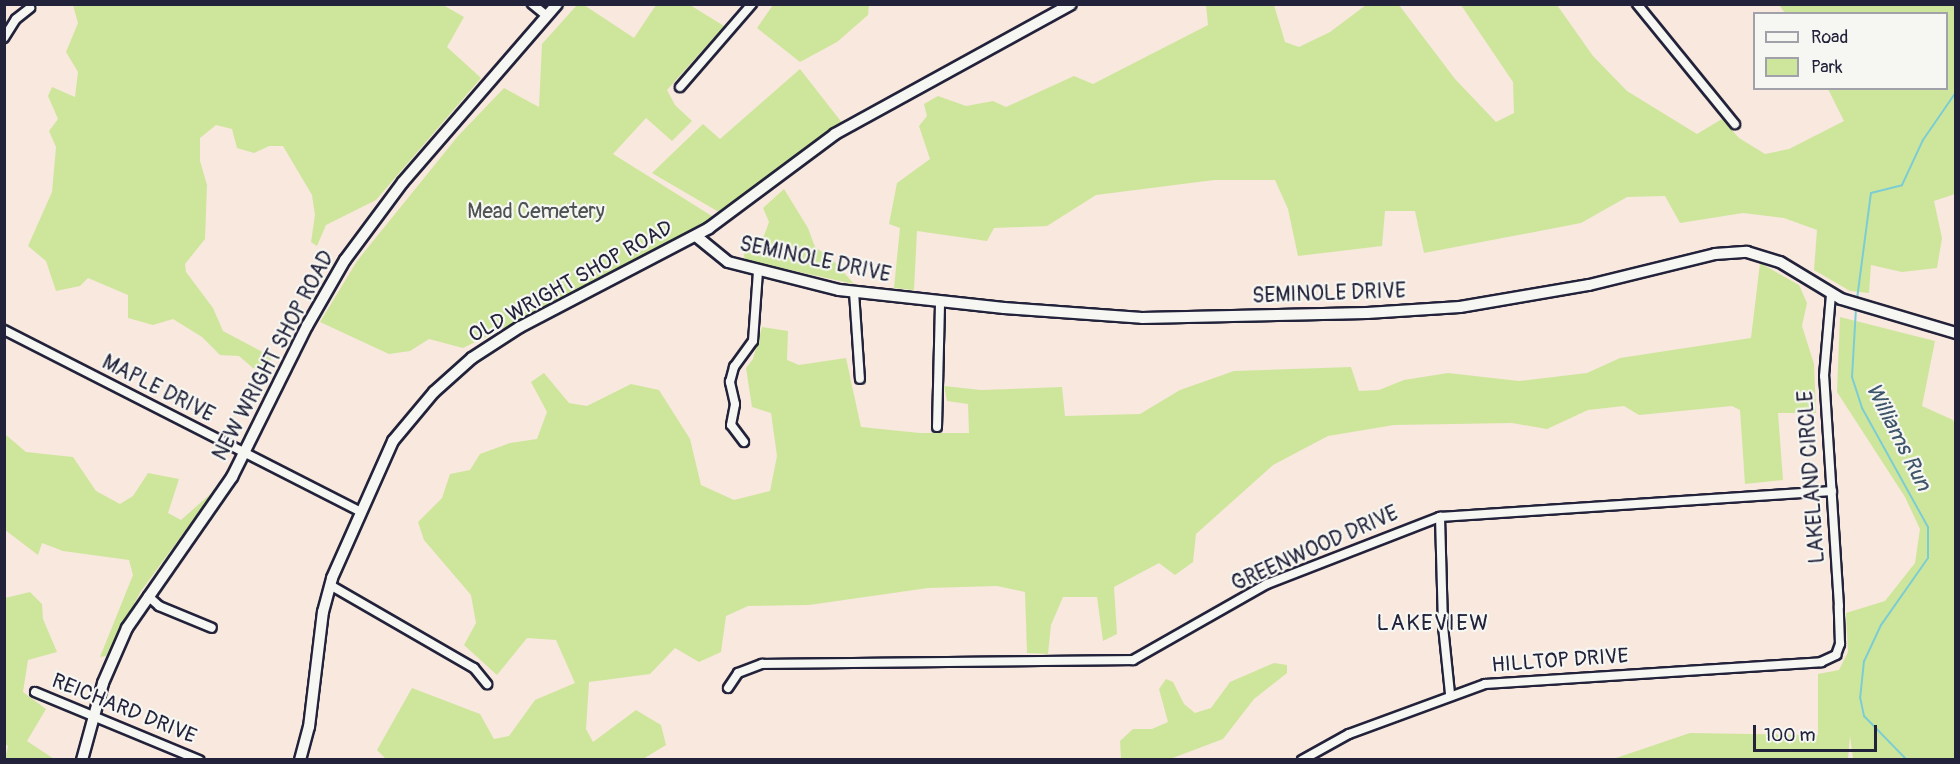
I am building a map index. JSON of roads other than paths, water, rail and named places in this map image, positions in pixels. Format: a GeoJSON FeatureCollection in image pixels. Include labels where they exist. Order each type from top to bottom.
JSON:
{"type":"FeatureCollection","features":[{"type":"Feature","properties":{"kind":"street"},"geometry":{"type":"LineString","coordinates":[[532,4],[547,16]]}},
{"type":"Feature","properties":{"kind":"street","name":"NEW WRIGHT SHOP ROAD"},"geometry":{"type":"LineString","coordinates":[[82,759],[94,715],[121,640],[148,596],[210,513],[244,453],[313,315],[362,235],[557,4]]}},
{"type":"Feature","properties":{"kind":"street"},"geometry":{"type":"LineString","coordinates":[[680,87],[752,4]]}},
{"type":"Feature","properties":{"kind":"street"},"geometry":{"type":"LineString","coordinates":[[1637,4],[1735,124]]}},
{"type":"Feature","properties":{"kind":"street","name":"OLD WRIGHT SHOP ROAD"},"geometry":{"type":"LineString","coordinates":[[300,759],[330,585],[360,511],[403,426],[454,372],[520,327],[696,236],[835,134],[1069,5]]}},
{"type":"Feature","properties":{"kind":"street"},"geometry":{"type":"LineString","coordinates":[[4,38],[16,19],[30,8]]}},
{"type":"Feature","properties":{"kind":"street","name":"SEMINOLE DRIVE"},"geometry":{"type":"LineString","coordinates":[[696,236],[718,257],[758,271],[854,292],[940,302],[1132,318],[1415,311],[1566,289],[1731,252],[1768,256],[1831,294],[1847,301],[1956,333]]}},
{"type":"Feature","properties":{"kind":"street"},"geometry":{"type":"LineString","coordinates":[[744,442],[731,425],[735,405],[730,382],[734,367],[753,341],[758,271]]}},
{"type":"Feature","properties":{"kind":"street"},"geometry":{"type":"LineString","coordinates":[[854,292],[860,379]]}},
{"type":"Feature","properties":{"kind":"street","name":"LAKELAND CIRCLE"},"geometry":{"type":"LineString","coordinates":[[1831,294],[1824,376],[1840,634],[1835,656]]}},
{"type":"Feature","properties":{"kind":"street"},"geometry":{"type":"LineString","coordinates":[[937,427],[940,302]]}},
{"type":"Feature","properties":{"kind":"street","name":"MAPLE DRIVE"},"geometry":{"type":"LineString","coordinates":[[4,330],[360,511]]}},
{"type":"Feature","properties":{"kind":"street","name":"GREENWOOD DRIVE"},"geometry":{"type":"LineString","coordinates":[[728,688],[738,673],[762,664],[1133,660],[1267,584],[1440,517],[1832,491]]}},
{"type":"Feature","properties":{"kind":"street"},"geometry":{"type":"LineString","coordinates":[[1440,517],[1443,626],[1450,694]]}},
{"type":"Feature","properties":{"kind":"street"},"geometry":{"type":"LineString","coordinates":[[330,585],[474,668],[487,684]]}},
{"type":"Feature","properties":{"kind":"street"},"geometry":{"type":"LineString","coordinates":[[148,596],[159,606],[212,628]]}},
{"type":"Feature","properties":{"kind":"street","name":"HILLTOP DRIVE"},"geometry":{"type":"LineString","coordinates":[[1302,759],[1349,734],[1450,694],[1504,682],[1791,665],[1825,662],[1835,656]]}},
{"type":"Feature","properties":{"kind":"street","name":"REICHARD DRIVE"},"geometry":{"type":"LineString","coordinates":[[34,692],[199,759]]}},
{"type":"Feature","properties":{"kind":"waterway","name":"Williams Run"},"geometry":{"type":"LineString","coordinates":[[1857,299],[1871,193],[1902,185],[1923,140],[1956,92]]}},
{"type":"Feature","properties":{"kind":"waterway","name":"Williams Run"},"geometry":{"type":"LineString","coordinates":[[1856,308],[1852,377],[1862,408],[1928,527],[1928,558],[1881,625],[1864,661],[1860,697],[1864,716],[1907,760]]}},
{"type":"Feature","properties":{"kind":"district","name":"LAKEVIEW"},"geometry":{"type":"Point","coordinates":[1433,624]}},
{"type":"Feature","properties":{"kind":"park label","name":"Mead Cemetery"},"geometry":{"type":"Point","coordinates":[536,212]}}]}
